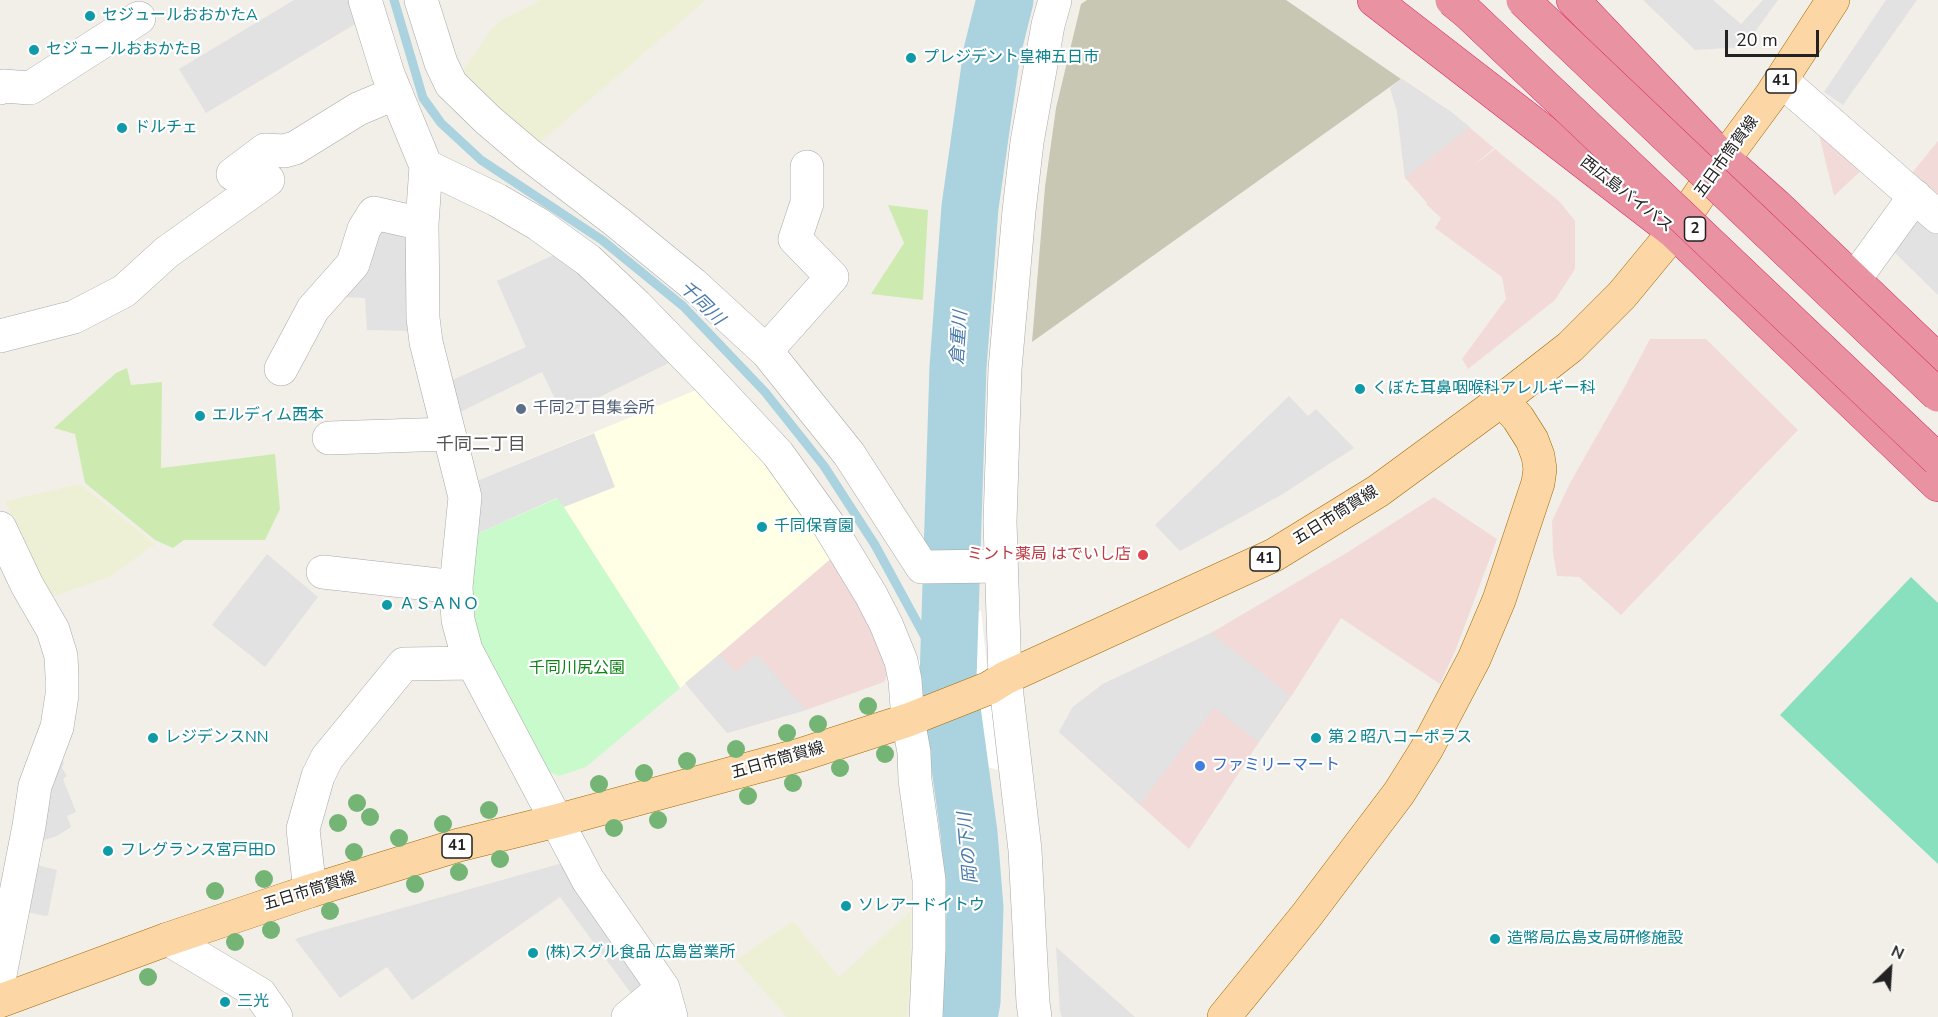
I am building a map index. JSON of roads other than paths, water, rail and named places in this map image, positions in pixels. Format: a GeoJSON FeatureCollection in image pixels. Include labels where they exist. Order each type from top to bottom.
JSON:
{"type":"FeatureCollection","features":[{"type":"Feature","properties":{"kind":"highway","name":"西広島バイパス"},"geometry":{"type":"LineString","coordinates":[[1374,0],[1674,232],[1938,485]]}},
{"type":"Feature","properties":{"kind":"highway","name":"西広島バイパス"},"geometry":{"type":"LineString","coordinates":[[1452,0],[1938,460]]}},
{"type":"Feature","properties":{"kind":"highway"},"geometry":{"type":"LineString","coordinates":[[1523,0],[1938,395]]}},
{"type":"Feature","properties":{"kind":"highway"},"geometry":{"type":"LineString","coordinates":[[1573,0],[1724,159],[1777,206],[1938,360]]}},
{"type":"Feature","properties":{"kind":"main road","name":"五日市筒賀線"},"geometry":{"type":"LineString","coordinates":[[0,1000],[168,939],[310,891],[459,846],[800,755],[915,717],[997,683],[1274,555],[1378,491],[1570,347],[1622,295],[1674,232],[1781,80],[1833,0]]}},
{"type":"Feature","properties":{"kind":"main road"},"geometry":{"type":"LineString","coordinates":[[1224,1017],[1306,916],[1399,793],[1431,741],[1474,659],[1499,600],[1538,483],[1540,469],[1535,448],[1518,418],[1502,400]]}},
{"type":"Feature","properties":{"kind":"street"},"geometry":{"type":"LineString","coordinates":[[365,0],[388,74],[426,166],[422,224],[423,318],[426,342],[465,497],[456,586],[458,620],[466,650],[588,880],[667,1003],[628,1017]]}},
{"type":"Feature","properties":{"kind":"street"},"geometry":{"type":"LineString","coordinates":[[421,0],[441,63],[451,84],[528,154],[693,284],[766,351],[849,454],[922,567],[992,567]]}},
{"type":"Feature","properties":{"kind":"street"},"geometry":{"type":"LineString","coordinates":[[1035,1017],[1024,850],[997,683],[992,567],[1005,369],[1019,211],[1027,142],[1048,25],[1055,0]]}},
{"type":"Feature","properties":{"kind":"street"},"geometry":{"type":"LineString","coordinates":[[0,88],[3,86],[30,88],[139,18]]}},
{"type":"Feature","properties":{"kind":"street"},"geometry":{"type":"LineString","coordinates":[[1781,80],[1927,207],[1854,280]]}},
{"type":"Feature","properties":{"kind":"street"},"geometry":{"type":"LineString","coordinates":[[0,336],[74,317],[124,291],[284,151],[295,148],[358,109],[396,93]]}},
{"type":"Feature","properties":{"kind":"street"},"geometry":{"type":"LineString","coordinates":[[233,174],[266,165]]}},
{"type":"Feature","properties":{"kind":"street"},"geometry":{"type":"LineString","coordinates":[[426,166],[497,200],[538,224],[588,260],[636,305],[778,454],[828,524],[871,595],[901,661],[915,717],[915,780],[929,880],[926,1017]]}},
{"type":"Feature","properties":{"kind":"street"},"geometry":{"type":"LineString","coordinates":[[766,351],[832,278],[795,239],[807,203],[807,167]]}},
{"type":"Feature","properties":{"kind":"street"},"geometry":{"type":"LineString","coordinates":[[281,369],[313,309],[354,264],[364,229],[374,213],[422,224]]}},
{"type":"Feature","properties":{"kind":"street"},"geometry":{"type":"LineString","coordinates":[[329,438],[449,434]]}},
{"type":"Feature","properties":{"kind":"street"},"geometry":{"type":"LineString","coordinates":[[0,528],[27,585],[53,630],[62,656],[62,695],[57,727],[35,786],[0,975]]}},
{"type":"Feature","properties":{"kind":"street"},"geometry":{"type":"LineString","coordinates":[[323,572],[456,586]]}},
{"type":"Feature","properties":{"kind":"street"},"geometry":{"type":"LineString","coordinates":[[310,891],[303,829],[318,776],[327,758],[404,664],[473,663]]}},
{"type":"Feature","properties":{"kind":"street"},"geometry":{"type":"LineString","coordinates":[[168,939],[260,994],[276,1017]]}},
{"type":"Feature","properties":{"kind":"waterway","name":"千同川"},"geometry":{"type":"LineString","coordinates":[[394,0],[423,98],[441,123],[481,160],[602,240],[683,306],[765,392],[824,466],[875,545],[948,679]]}},
{"type":"Feature","properties":{"kind":"waterway","name":"倉重川"},"geometry":{"type":"LineString","coordinates":[[969,1017],[972,1001],[975,908],[969,833],[948,679],[958,367],[970,207],[992,52],[1005,0]]}},
{"type":"Feature","properties":{"kind":"place","name":"セジュールおおかたA"},"geometry":{"type":"Point","coordinates":[90,16]}},
{"type":"Feature","properties":{"kind":"place","name":"セジュールおおかたB"},"geometry":{"type":"Point","coordinates":[34,50]}},
{"type":"Feature","properties":{"kind":"place","name":"プレジデント皇神五日市"},"geometry":{"type":"Point","coordinates":[911,58]}},
{"type":"Feature","properties":{"kind":"place","name":"ドルチェ"},"geometry":{"type":"Point","coordinates":[122,128]}},
{"type":"Feature","properties":{"kind":"place","name":"くぼた耳鼻咽喉科アレルギー科"},"geometry":{"type":"Point","coordinates":[1360,389]}},
{"type":"Feature","properties":{"kind":"place","name":"千同2丁目集会所"},"geometry":{"type":"Point","coordinates":[521,409]}},
{"type":"Feature","properties":{"kind":"place","name":"エルディム西本"},"geometry":{"type":"Point","coordinates":[200,416]}},
{"type":"Feature","properties":{"kind":"place","name":"千同保育園"},"geometry":{"type":"Point","coordinates":[762,527]}},
{"type":"Feature","properties":{"kind":"place","name":"ミント薬局 はでいし店"},"geometry":{"type":"Point","coordinates":[1143,555]}},
{"type":"Feature","properties":{"kind":"place","name":"ＡＳＡＮＯ"},"geometry":{"type":"Point","coordinates":[387,605]}},
{"type":"Feature","properties":{"kind":"place","name":"レジデンスNN"},"geometry":{"type":"Point","coordinates":[153,738]}},
{"type":"Feature","properties":{"kind":"place","name":"第２昭八コーポラス"},"geometry":{"type":"Point","coordinates":[1316,738]}},
{"type":"Feature","properties":{"kind":"place","name":"ファミリーマート"},"geometry":{"type":"Point","coordinates":[1200,766]}},
{"type":"Feature","properties":{"kind":"place","name":"フレグランス宮戸田D"},"geometry":{"type":"Point","coordinates":[108,851]}},
{"type":"Feature","properties":{"kind":"place","name":"ソレアードイトウ"},"geometry":{"type":"Point","coordinates":[846,906]}},
{"type":"Feature","properties":{"kind":"place","name":"造幣局広島支局研修施設"},"geometry":{"type":"Point","coordinates":[1495,939]}},
{"type":"Feature","properties":{"kind":"place","name":"(株)スグル食品 広島営業所"},"geometry":{"type":"Point","coordinates":[533,953]}},
{"type":"Feature","properties":{"kind":"place","name":"三光"},"geometry":{"type":"Point","coordinates":[225,1002]}},
{"type":"Feature","properties":{"kind":"district","name":"千同二丁目"},"geometry":{"type":"Point","coordinates":[481,446]}},
{"type":"Feature","properties":{"kind":"park label","name":"千同川尻公園"},"geometry":{"type":"Point","coordinates":[577,669]}},
{"type":"Feature","properties":{"kind":"water label","name":"岡の下川"},"geometry":{"type":"Point","coordinates":[969,848]}}]}
